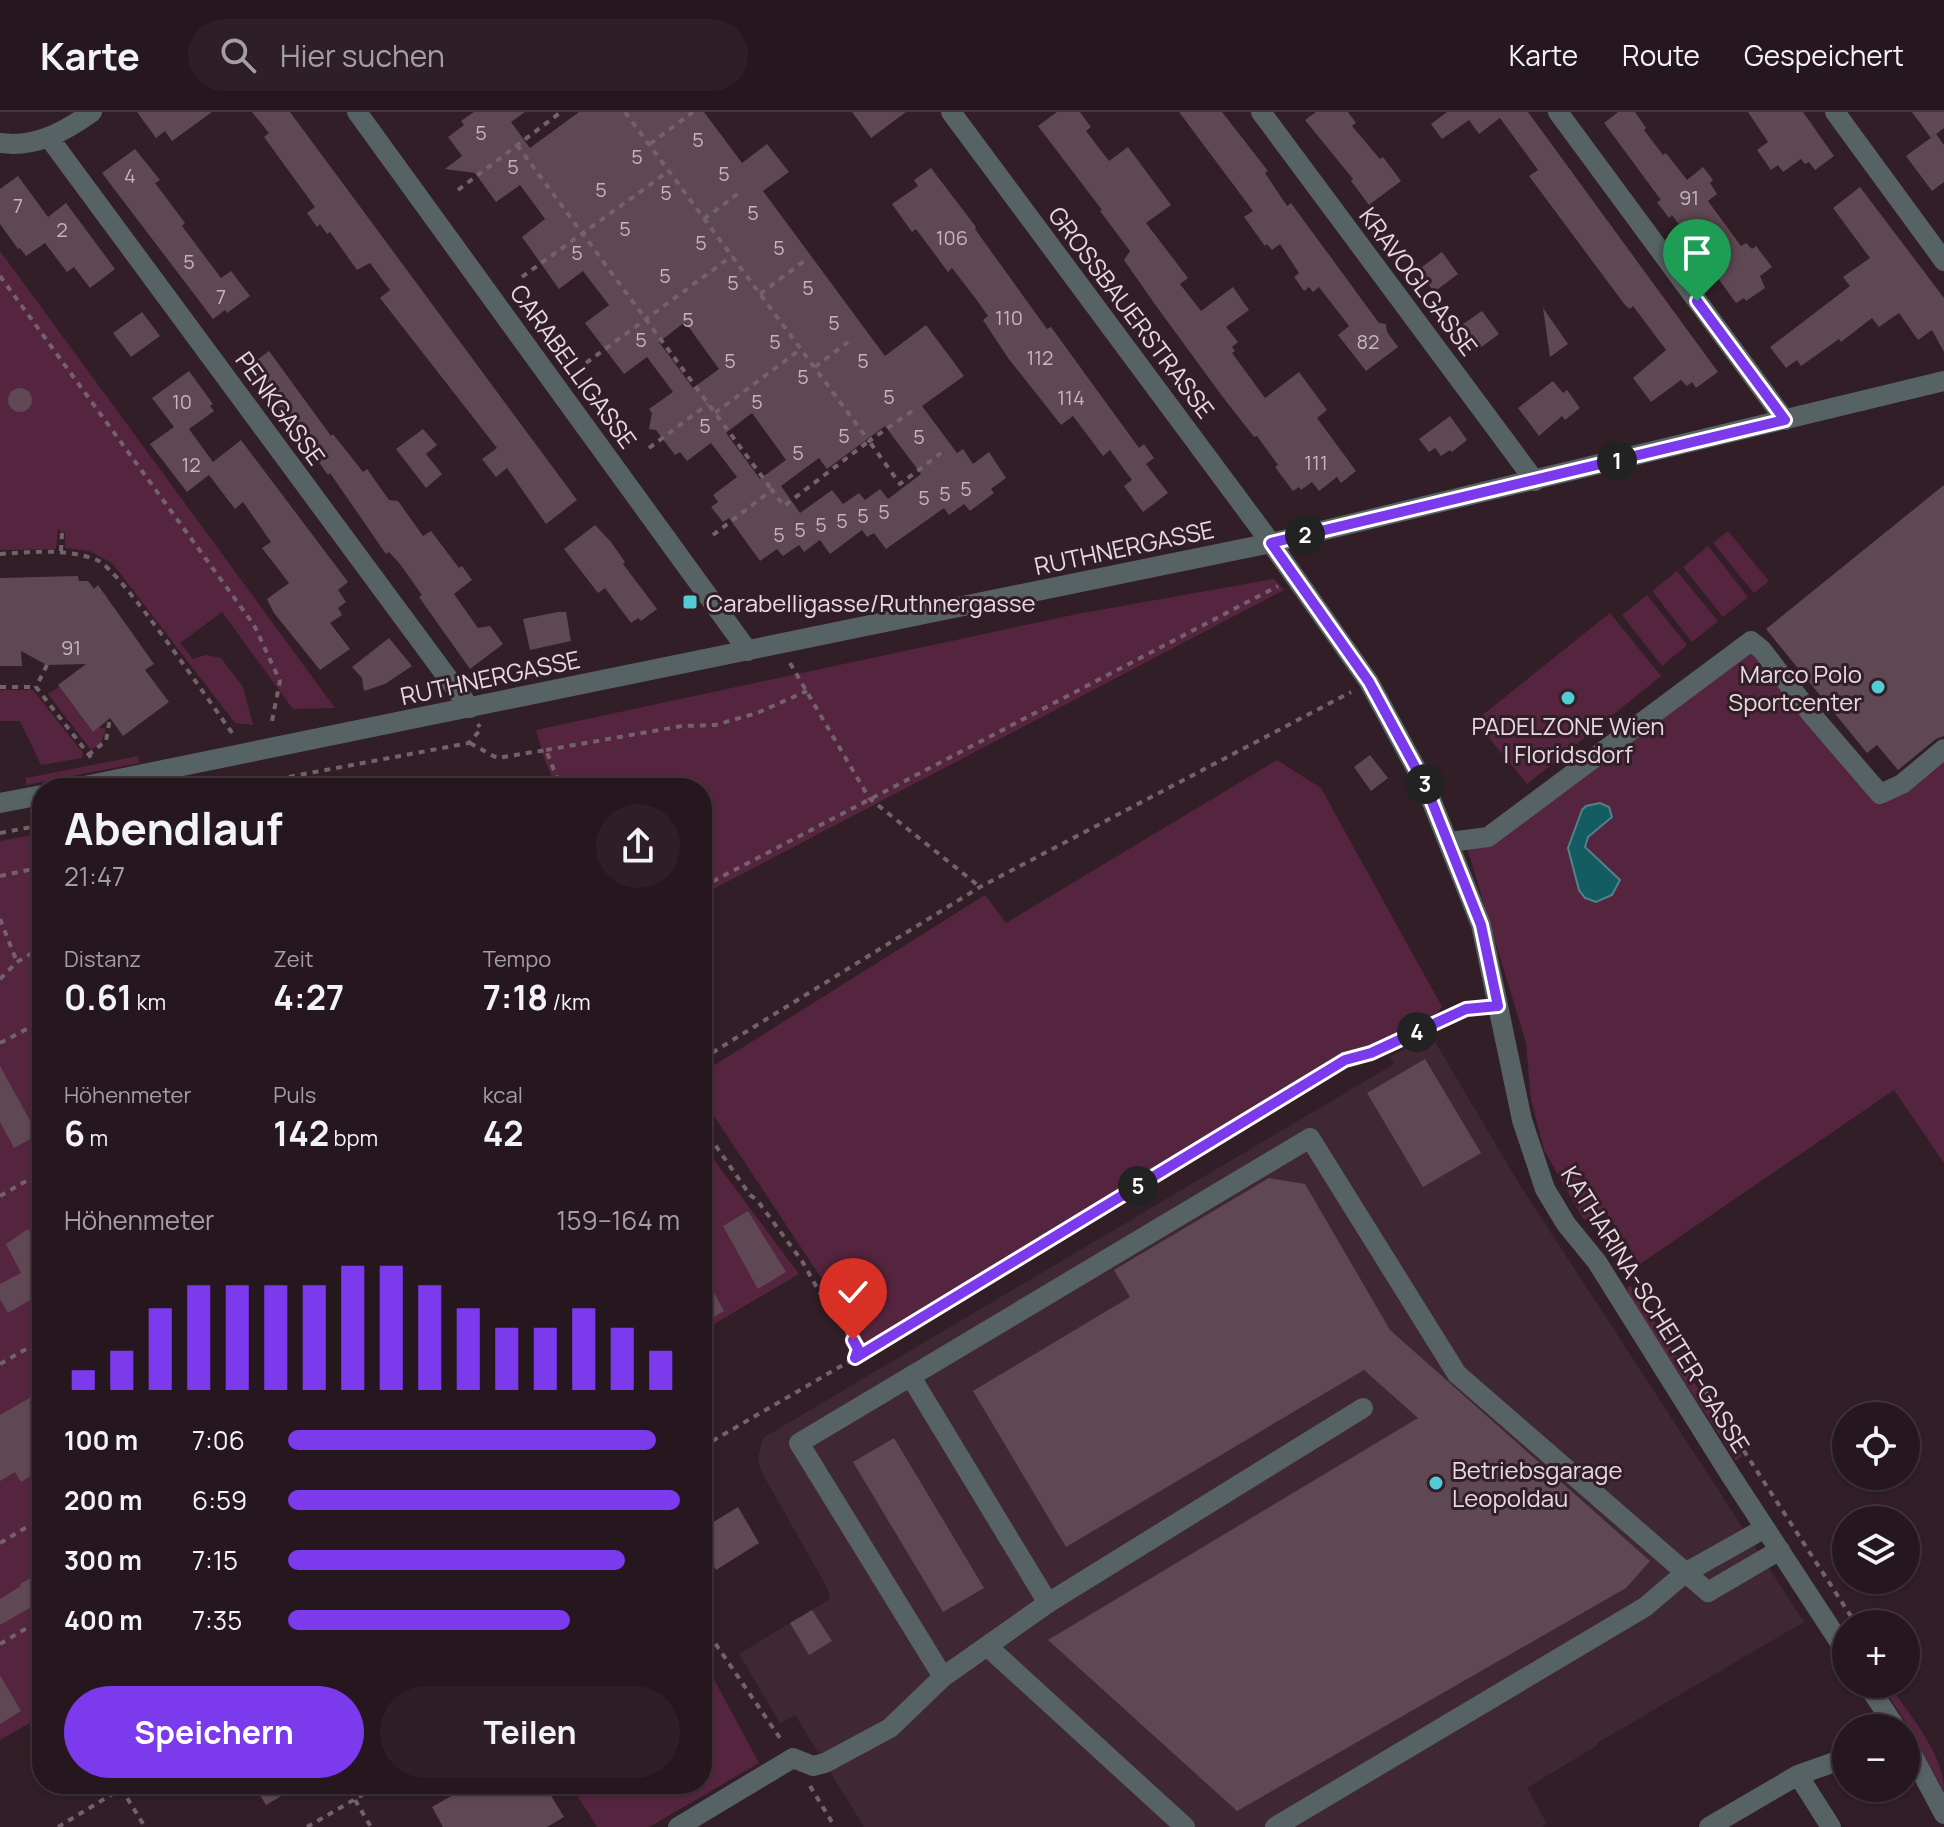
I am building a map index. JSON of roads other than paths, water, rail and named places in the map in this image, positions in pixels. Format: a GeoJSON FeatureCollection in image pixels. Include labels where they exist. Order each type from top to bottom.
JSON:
{"type":"FeatureCollection","features":[{"type":"Feature","properties":{"kind":"street"},"geometry":{"type":"LineString","coordinates":[[0,143],[14,145],[50,139],[92,112]]}},
{"type":"Feature","properties":{"kind":"street","name":"CARABELLIGASSE"},"geometry":{"type":"LineString","coordinates":[[357,112],[748,651]]}},
{"type":"Feature","properties":{"kind":"street","name":"GROSSBAUERSTRASSE"},"geometry":{"type":"LineString","coordinates":[[951,112],[1271,543]]}},
{"type":"Feature","properties":{"kind":"street","name":"KRAVOGLGASSE"},"geometry":{"type":"LineString","coordinates":[[1261,112],[1535,481]]}},
{"type":"Feature","properties":{"kind":"street"},"geometry":{"type":"LineString","coordinates":[[1558,112],[1785,420]]}},
{"type":"Feature","properties":{"kind":"street"},"geometry":{"type":"LineString","coordinates":[[1835,112],[1944,261]]}},
{"type":"Feature","properties":{"kind":"street","name":"PENKGASSE"},"geometry":{"type":"LineString","coordinates":[[50,139],[470,708]]}},
{"type":"Feature","properties":{"kind":"street","name":"RUTHNERGASSE"},"geometry":{"type":"LineString","coordinates":[[124,778],[1271,543],[1944,381]]}},
{"type":"Feature","properties":{"kind":"street","name":"KATHARINA-SCHEITER-GASSE"},"geometry":{"type":"LineString","coordinates":[[1271,543],[1369,682],[1426,787],[1450,842],[1481,925],[1522,1120],[1545,1189],[1566,1224],[1597,1262],[1832,1630]]}},
{"type":"Feature","properties":{"kind":"street"},"geometry":{"type":"LineString","coordinates":[[1450,842],[1488,837],[1751,641],[1762,650],[1812,715],[1880,794],[1902,784],[1944,749]]}},
{"type":"Feature","properties":{"kind":"street"},"geometry":{"type":"LineString","coordinates":[[0,803],[32,797]]}},
{"type":"Feature","properties":{"kind":"street"},"geometry":{"type":"LineString","coordinates":[[943,1677],[799,1443],[1310,1138],[1457,1374],[1708,1592],[1780,1550]]}},
{"type":"Feature","properties":{"kind":"street"},"geometry":{"type":"LineString","coordinates":[[911,1377],[1048,1603]]}},
{"type":"Feature","properties":{"kind":"street"},"geometry":{"type":"LineString","coordinates":[[678,1827],[793,1758],[813,1766],[825,1763],[890,1728],[943,1677],[1048,1603],[1363,1408]]}},
{"type":"Feature","properties":{"kind":"street"},"geometry":{"type":"LineString","coordinates":[[1275,1827],[1645,1607],[1685,1573],[1765,1528]]}},
{"type":"Feature","properties":{"kind":"street"},"geometry":{"type":"LineString","coordinates":[[987,1646],[1185,1827]]}},
{"type":"Feature","properties":{"kind":"street"},"geometry":{"type":"LineString","coordinates":[[1709,1827],[1798,1775],[1832,1763]]}},
{"type":"Feature","properties":{"kind":"street"},"geometry":{"type":"LineString","coordinates":[[1920,1769],[1944,1814]]}},
{"type":"Feature","properties":{"kind":"street"},"geometry":{"type":"LineString","coordinates":[[1798,1775],[1831,1827]]}},
{"type":"Feature","properties":{"kind":"water"},"geometry":{"type":"Polygon","coordinates":[[[1600,803],[1609,807],[1612,817],[1588,837],[1585,847],[1620,880],[1612,895],[1596,902],[1585,898],[1579,890],[1568,848],[1582,810],[1600,803]]]}},
{"type":"Feature","properties":{"kind":"place","name":"Carabelligasse/Ruthnergasse"},"geometry":{"type":"Point","coordinates":[690,602]}},
{"type":"Feature","properties":{"kind":"place","name":"Marco Polo Sportcenter"},"geometry":{"type":"Point","coordinates":[1878,687]}},
{"type":"Feature","properties":{"kind":"place","name":"PADELZONE Wien | Floridsdorf"},"geometry":{"type":"Point","coordinates":[1568,698]}},
{"type":"Feature","properties":{"kind":"place","name":"Betriebsgarage Leopoldau"},"geometry":{"type":"Point","coordinates":[1436,1483]}}]}
